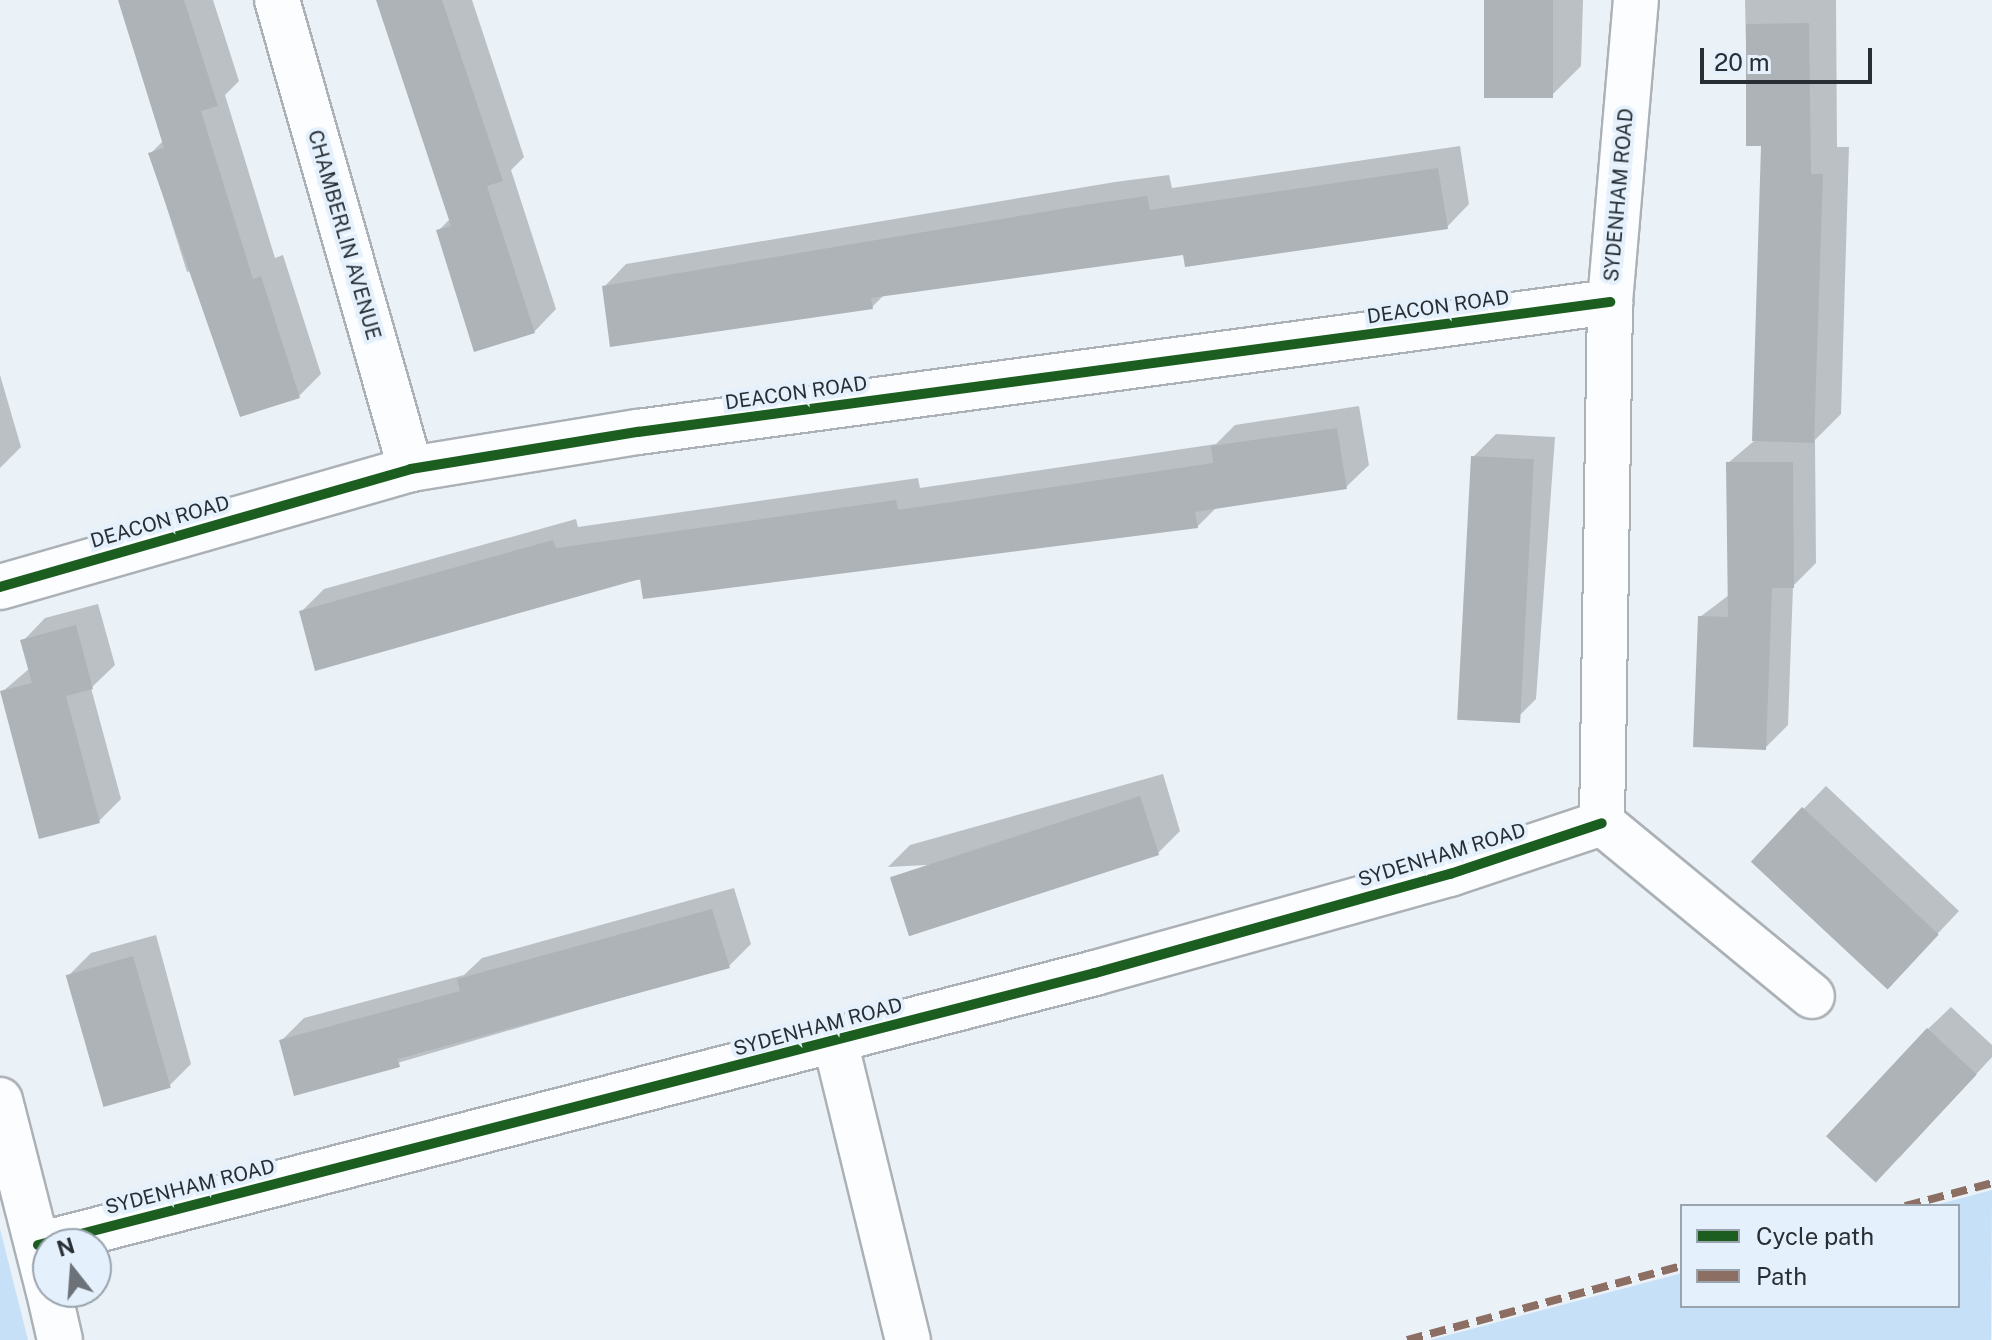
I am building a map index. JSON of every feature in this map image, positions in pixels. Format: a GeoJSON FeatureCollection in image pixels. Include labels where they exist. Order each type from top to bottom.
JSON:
{"type":"FeatureCollection","features":[{"type":"Feature","properties":{"kind":"street","name":"CHAMBERLIN AVENUE"},"geometry":{"type":"LineString","coordinates":[[277,0],[411,469]]}},
{"type":"Feature","properties":{"kind":"street","name":"SYDENHAM ROAD"},"geometry":{"type":"LineString","coordinates":[[104,1228],[835,1041],[1450,874],[1602,823],[1610,302],[1636,0]]}},
{"type":"Feature","properties":{"kind":"street","name":"DEACON ROAD"},"geometry":{"type":"LineString","coordinates":[[0,587],[411,469],[638,432],[1610,302]]}},
{"type":"Feature","properties":{"kind":"street"},"geometry":{"type":"LineString","coordinates":[[1602,823],[1812,996]]}},
{"type":"Feature","properties":{"kind":"street","name":"SYDENHAM ROAD"},"geometry":{"type":"LineString","coordinates":[[835,1041],[908,1340]]}},
{"type":"Feature","properties":{"kind":"street"},"geometry":{"type":"LineString","coordinates":[[0,1100],[34,1228]]}},
{"type":"Feature","properties":{"kind":"street"},"geometry":{"type":"LineString","coordinates":[[52,1308],[60,1340]]}},
{"type":"Feature","properties":{"kind":"shaded area"},"geometry":{"type":"Polygon","coordinates":[[[1992,1190],[1991,1340],[1430,1340],[1680,1274],[1680,1308],[1960,1308],[1960,1204],[1940,1204],[1992,1190]]]}},
{"type":"Feature","properties":{"kind":"shaded area"},"geometry":{"type":"Polygon","coordinates":[[[0,1229],[28,1340],[0,1340],[0,1229]]]}},
{"type":"Feature","properties":{"kind":"building"},"geometry":{"type":"Polygon","coordinates":[[[118,0],[184,0],[218,106],[201,111],[253,279],[261,276],[300,398],[240,417],[148,153],[164,148],[118,0]]]}},
{"type":"Feature","properties":{"kind":"building"},"geometry":{"type":"Polygon","coordinates":[[[376,0],[442,0],[503,181],[487,186],[535,333],[474,352],[436,230],[451,226],[376,0]]]}},
{"type":"Feature","properties":{"kind":"building"},"geometry":{"type":"Polygon","coordinates":[[[1484,0],[1553,0],[1553,98],[1484,98],[1484,0]]]}},
{"type":"Feature","properties":{"kind":"building"},"geometry":{"type":"Polygon","coordinates":[[[1809,23],[1811,174],[1823,174],[1814,443],[1752,441],[1761,146],[1746,146],[1746,24],[1809,23]]]}},
{"type":"Feature","properties":{"kind":"building"},"geometry":{"type":"Polygon","coordinates":[[[1438,168],[1448,229],[1185,267],[1183,255],[871,298],[873,309],[610,347],[602,286],[1147,196],[1150,210],[1438,168]]]}},
{"type":"Feature","properties":{"kind":"building"},"geometry":{"type":"Polygon","coordinates":[[[1337,428],[1347,489],[1195,512],[1198,528],[643,599],[640,579],[315,671],[299,611],[553,540],[556,548],[896,500],[898,510],[1213,463],[1211,446],[1337,428]]]}},
{"type":"Feature","properties":{"kind":"building"},"geometry":{"type":"Polygon","coordinates":[[[1471,456],[1534,459],[1520,723],[1457,720],[1471,456]]]}},
{"type":"Feature","properties":{"kind":"building"},"geometry":{"type":"Polygon","coordinates":[[[1726,462],[1793,462],[1794,588],[1772,588],[1766,750],[1693,747],[1698,616],[1728,617],[1726,462]]]}},
{"type":"Feature","properties":{"kind":"building"},"geometry":{"type":"Polygon","coordinates":[[[76,625],[93,689],[66,696],[100,823],[39,839],[0,691],[32,683],[20,640],[76,625]]]}},
{"type":"Feature","properties":{"kind":"building"},"geometry":{"type":"Polygon","coordinates":[[[1140,796],[1159,855],[909,936],[890,877],[1140,796]]]}},
{"type":"Feature","properties":{"kind":"building"},"geometry":{"type":"Polygon","coordinates":[[[1802,807],[1939,935],[1888,989],[1751,862],[1802,807]]]}},
{"type":"Feature","properties":{"kind":"building"},"geometry":{"type":"Polygon","coordinates":[[[712,909],[730,968],[398,1059],[400,1067],[294,1096],[279,1040],[460,991],[457,979],[712,909]]]}},
{"type":"Feature","properties":{"kind":"building"},"geometry":{"type":"Polygon","coordinates":[[[133,956],[171,1088],[103,1107],[66,975],[133,956]]]}},
{"type":"Feature","properties":{"kind":"building"},"geometry":{"type":"Polygon","coordinates":[[[1927,1028],[1977,1074],[1876,1183],[1826,1136],[1927,1028]]]}},
{"type":"Feature","properties":{"kind":"marked path"},"geometry":{"type":"LineString","coordinates":[[1913,1204],[1992,1183]]}},
{"type":"Feature","properties":{"kind":"marked path"},"geometry":{"type":"LineString","coordinates":[[1407,1340],[1680,1267]]}},
{"type":"Feature","properties":{"kind":"cycle path"},"geometry":{"type":"LineString","coordinates":[[0,587],[411,469],[638,432],[1610,302]]}},
{"type":"Feature","properties":{"kind":"cycle path"},"geometry":{"type":"LineString","coordinates":[[104,1228],[1095,973],[1450,874],[1602,823]]}}]}
